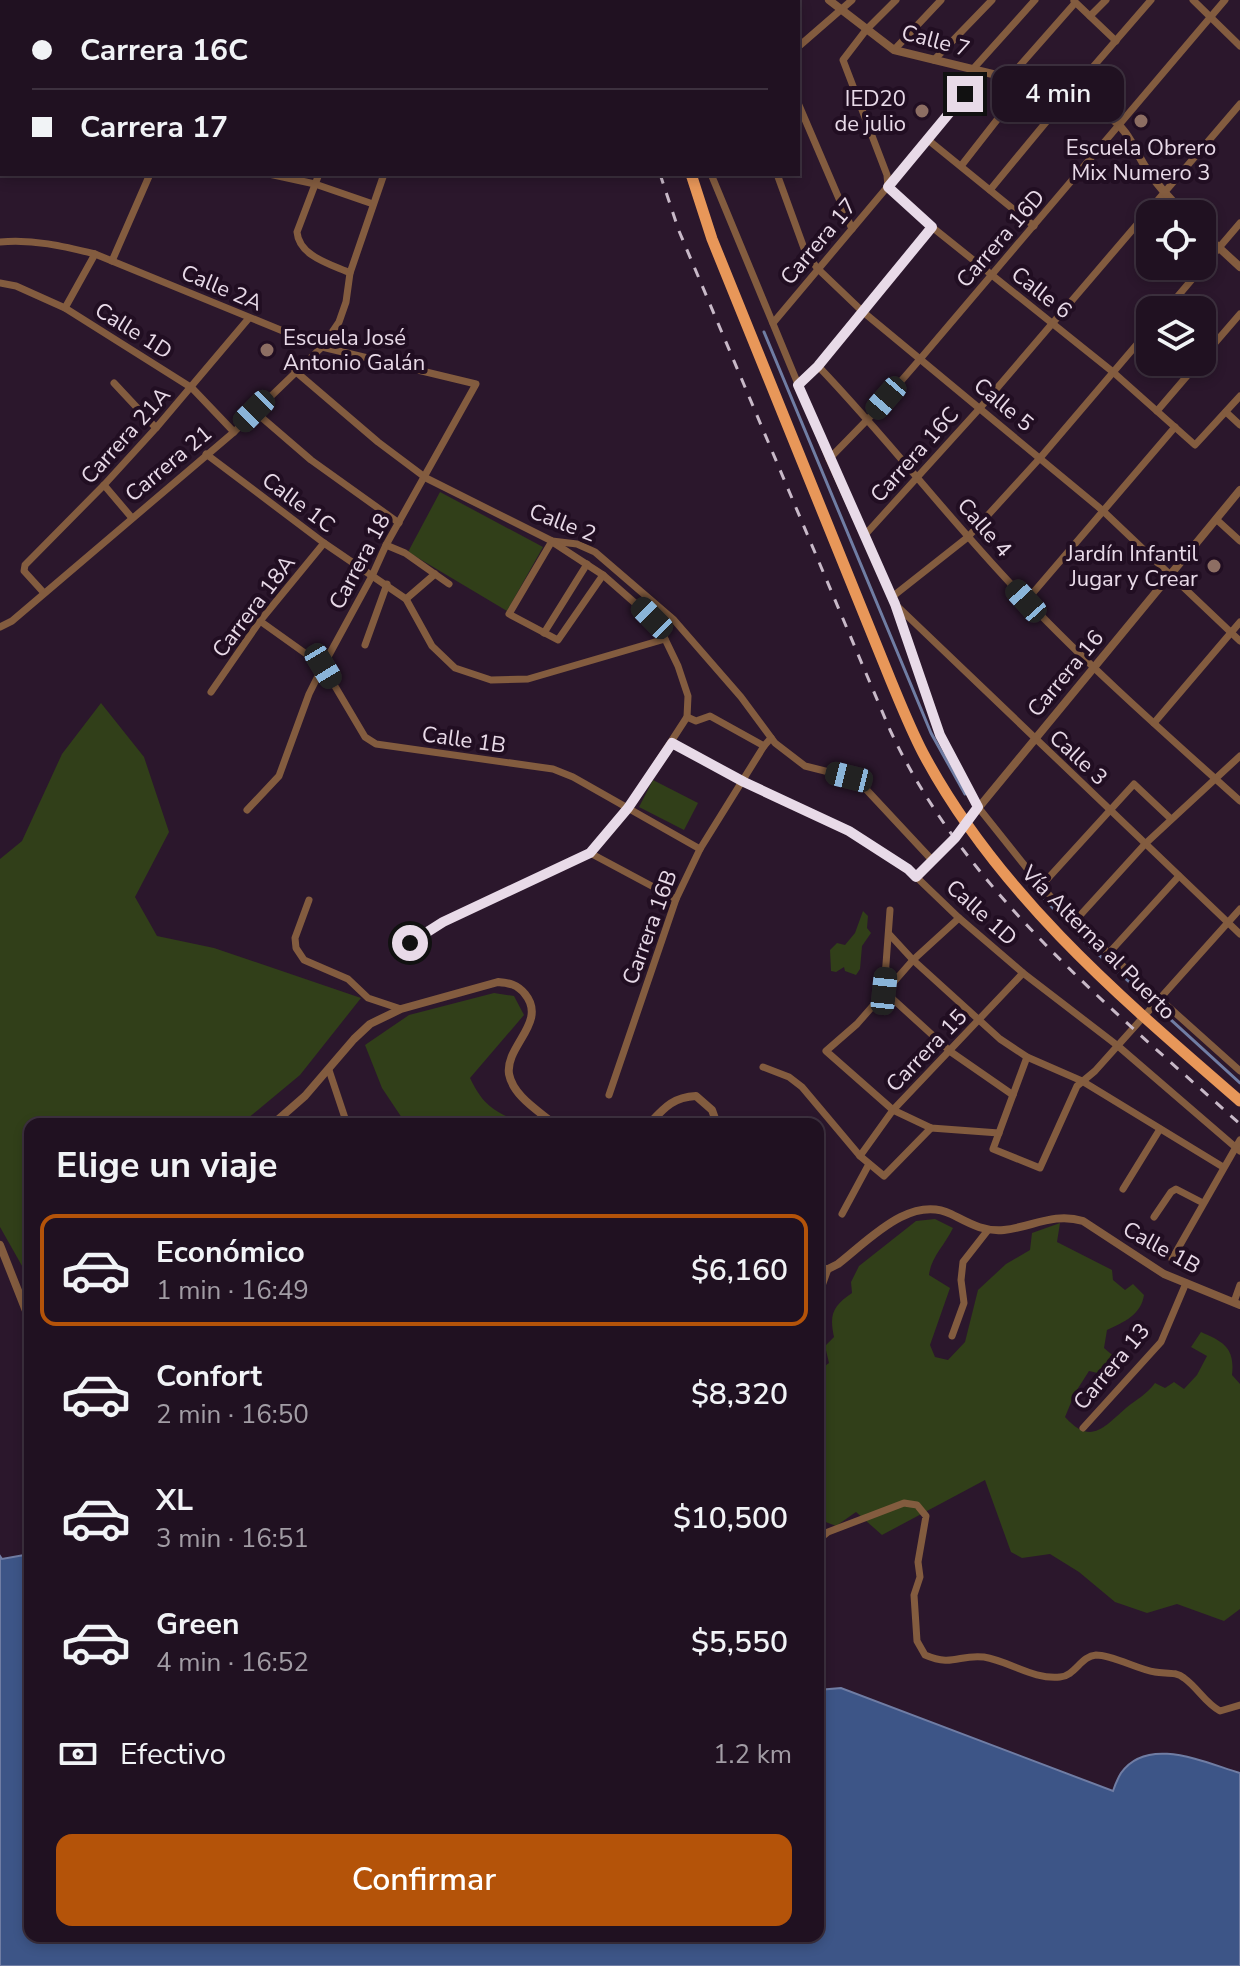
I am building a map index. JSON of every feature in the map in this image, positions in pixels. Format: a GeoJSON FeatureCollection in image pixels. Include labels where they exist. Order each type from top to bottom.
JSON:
{"type":"FeatureCollection","features":[{"type":"Feature","properties":{"kind":"main road","name":"Vía Alterna al Puerto"},"geometry":{"type":"LineString","coordinates":[[692,176],[712,239],[923,753],[973,814],[1006,877],[1046,923],[1153,1008],[1240,1101]]}},
{"type":"Feature","properties":{"kind":"street","name":"Calle 7"},"geometry":{"type":"LineString","coordinates":[[829,0],[894,50],[1009,78],[1066,98],[1122,125]]}},
{"type":"Feature","properties":{"kind":"street"},"geometry":{"type":"LineString","coordinates":[[800,44],[852,0]]}},
{"type":"Feature","properties":{"kind":"street"},"geometry":{"type":"LineString","coordinates":[[888,187],[887,175],[844,65],[846,54],[896,0]]}},
{"type":"Feature","properties":{"kind":"street"},"geometry":{"type":"LineString","coordinates":[[894,50],[941,0]]}},
{"type":"Feature","properties":{"kind":"street"},"geometry":{"type":"LineString","coordinates":[[934,60],[992,0]]}},
{"type":"Feature","properties":{"kind":"street"},"geometry":{"type":"LineString","coordinates":[[973,69],[1035,0]]}},
{"type":"Feature","properties":{"kind":"street"},"geometry":{"type":"LineString","coordinates":[[1090,16],[1106,0]]}},
{"type":"Feature","properties":{"kind":"street"},"geometry":{"type":"LineString","coordinates":[[990,190],[1151,0]]}},
{"type":"Feature","properties":{"kind":"street"},"geometry":{"type":"LineString","coordinates":[[1193,0],[1240,46]]}},
{"type":"Feature","properties":{"kind":"street","name":"Carrera 16D"},"geometry":{"type":"LineString","coordinates":[[829,459],[921,358],[1225,0]]}},
{"type":"Feature","properties":{"kind":"street"},"geometry":{"type":"LineString","coordinates":[[1009,78],[1074,2],[1116,41]]}},
{"type":"Feature","properties":{"kind":"street","name":"Carrera 17"},"geometry":{"type":"LineString","coordinates":[[773,323],[984,72]]}},
{"type":"Feature","properties":{"kind":"street"},"geometry":{"type":"LineString","coordinates":[[961,166],[1025,84]]}},
{"type":"Feature","properties":{"kind":"street","name":"Carrera 16C"},"geometry":{"type":"LineString","coordinates":[[864,536],[980,408],[1240,104]]}},
{"type":"Feature","properties":{"kind":"street"},"geometry":{"type":"LineString","coordinates":[[800,108],[852,229]]}},
{"type":"Feature","properties":{"kind":"street"},"geometry":{"type":"LineString","coordinates":[[1122,125],[1146,167],[1171,200]]}},
{"type":"Feature","properties":{"kind":"street"},"geometry":{"type":"LineString","coordinates":[[927,139],[1034,226]]}},
{"type":"Feature","properties":{"kind":"street"},"geometry":{"type":"LineString","coordinates":[[112,261],[149,176]]}},
{"type":"Feature","properties":{"kind":"street"},"geometry":{"type":"LineString","coordinates":[[278,176],[315,184],[373,204]]}},
{"type":"Feature","properties":{"kind":"street"},"geometry":{"type":"LineString","coordinates":[[318,176],[297,232],[302,248],[350,273]]}},
{"type":"Feature","properties":{"kind":"street","name":"Carrera 21"},"geometry":{"type":"LineString","coordinates":[[0,627],[12,621],[234,432],[322,347],[339,322],[346,302],[350,273],[383,176]]}},
{"type":"Feature","properties":{"kind":"street"},"geometry":{"type":"LineString","coordinates":[[712,176],[829,459],[893,600],[940,735],[973,814],[1108,954],[1153,1008],[1240,1071]]}},
{"type":"Feature","properties":{"kind":"street","name":"Calle 5"},"geometry":{"type":"LineString","coordinates":[[778,176],[805,251],[817,268],[862,311],[1102,510],[1240,641]]}},
{"type":"Feature","properties":{"kind":"street","name":"Calle 6"},"geometry":{"type":"LineString","coordinates":[[888,187],[932,227],[1113,372],[1195,445],[1226,412]]}},
{"type":"Feature","properties":{"kind":"street"},"geometry":{"type":"LineString","coordinates":[[1178,296],[1240,223]]}},
{"type":"Feature","properties":{"kind":"street"},"geometry":{"type":"LineString","coordinates":[[798,385],[818,366],[932,227]]}},
{"type":"Feature","properties":{"kind":"street","name":"Calle 2A"},"geometry":{"type":"LineString","coordinates":[[0,242],[60,244],[95,254],[322,347],[476,384]]}},
{"type":"Feature","properties":{"kind":"street"},"geometry":{"type":"LineString","coordinates":[[1218,249],[1240,267]]}},
{"type":"Feature","properties":{"kind":"street"},"geometry":{"type":"LineString","coordinates":[[65,308],[95,254]]}},
{"type":"Feature","properties":{"kind":"street","name":"Calle 1D"},"geometry":{"type":"LineString","coordinates":[[0,283],[16,286],[65,308],[192,388],[234,432]]}},
{"type":"Feature","properties":{"kind":"street"},"geometry":{"type":"LineString","coordinates":[[1216,342],[1240,314]]}},
{"type":"Feature","properties":{"kind":"street","name":"Carrera 21A"},"geometry":{"type":"LineString","coordinates":[[44,593],[24,571],[25,565],[156,428],[249,318]]}},
{"type":"Feature","properties":{"kind":"street"},"geometry":{"type":"LineString","coordinates":[[893,600],[968,537],[1136,345]]}},
{"type":"Feature","properties":{"kind":"street","name":"Calle 4"},"geometry":{"type":"LineString","coordinates":[[818,366],[869,418],[1026,601],[1093,667],[1240,801]]}},
{"type":"Feature","properties":{"kind":"street","name":"Calle 2"},"geometry":{"type":"LineString","coordinates":[[295,371],[378,442],[426,478],[552,541],[577,544],[595,552],[674,620],[741,697],[771,738],[805,766],[849,777],[863,786],[932,860]]}},
{"type":"Feature","properties":{"kind":"street"},"geometry":{"type":"LineString","coordinates":[[1157,411],[1187,376]]}},
{"type":"Feature","properties":{"kind":"street"},"geometry":{"type":"LineString","coordinates":[[114,383],[156,428]]}},
{"type":"Feature","properties":{"kind":"street","name":"Carrera 18"},"geometry":{"type":"LineString","coordinates":[[247,810],[279,776],[309,694],[323,666],[476,384]]}},
{"type":"Feature","properties":{"kind":"street"},"geometry":{"type":"LineString","coordinates":[[1240,396],[1226,412],[1240,425]]}},
{"type":"Feature","properties":{"kind":"street"},"geometry":{"type":"LineString","coordinates":[[254,411],[311,460],[399,523]]}},
{"type":"Feature","properties":{"kind":"street"},"geometry":{"type":"LineString","coordinates":[[1026,601],[1175,427]]}},
{"type":"Feature","properties":{"kind":"street","name":"Calle 1C"},"geometry":{"type":"LineString","coordinates":[[206,454],[324,543],[406,599]]}},
{"type":"Feature","properties":{"kind":"street"},"geometry":{"type":"LineString","coordinates":[[104,485],[132,518]]}},
{"type":"Feature","properties":{"kind":"street","name":"Carrera 16"},"geometry":{"type":"LineString","coordinates":[[916,877],[973,814],[1240,490]]}},
{"type":"Feature","properties":{"kind":"street"},"geometry":{"type":"LineString","coordinates":[[1216,519],[1240,541]]}},
{"type":"Feature","properties":{"kind":"street"},"geometry":{"type":"LineString","coordinates":[[410,943],[452,918],[590,853],[628,808],[687,717],[688,696],[665,639],[652,618],[603,575],[552,541],[509,614],[558,640],[603,575]]}},
{"type":"Feature","properties":{"kind":"street","name":"Carrera 18A"},"geometry":{"type":"LineString","coordinates":[[211,692],[260,621],[324,543]]}},
{"type":"Feature","properties":{"kind":"street"},"geometry":{"type":"LineString","coordinates":[[386,545],[449,584]]}},
{"type":"Feature","properties":{"kind":"street"},"geometry":{"type":"LineString","coordinates":[[544,633],[587,564]]}},
{"type":"Feature","properties":{"kind":"street"},"geometry":{"type":"LineString","coordinates":[[435,574],[406,599],[441,657],[455,668],[491,680],[528,679],[665,639]]}},
{"type":"Feature","properties":{"kind":"street"},"geometry":{"type":"LineString","coordinates":[[365,645],[387,584]]}},
{"type":"Feature","properties":{"kind":"street","name":"Calle 3"},"geometry":{"type":"LineString","coordinates":[[893,600],[1240,934]]}},
{"type":"Feature","properties":{"kind":"street","name":"Calle 1B"},"geometry":{"type":"LineString","coordinates":[[260,621],[323,666],[365,737],[376,744],[553,769],[573,777],[700,849]]}},
{"type":"Feature","properties":{"kind":"street"},"geometry":{"type":"LineString","coordinates":[[1154,723],[1240,622]]}},
{"type":"Feature","properties":{"kind":"street"},"geometry":{"type":"LineString","coordinates":[[687,717],[693,721],[710,716],[764,746]]}},
{"type":"Feature","properties":{"kind":"street","name":"Carrera 16B"},"geometry":{"type":"LineString","coordinates":[[609,1095],[676,899],[700,849],[771,738]]}},
{"type":"Feature","properties":{"kind":"street","name":"Calle 1D"},"geometry":{"type":"LineString","coordinates":[[672,743],[744,782],[849,831],[908,869],[1023,973],[1118,1046],[1238,1146]]}},
{"type":"Feature","properties":{"kind":"street"},"geometry":{"type":"LineString","coordinates":[[1074,922],[1145,844],[1240,756]]}},
{"type":"Feature","properties":{"kind":"street"},"geometry":{"type":"LineString","coordinates":[[1041,886],[1134,784],[1171,819]]}},
{"type":"Feature","properties":{"kind":"street"},"geometry":{"type":"LineString","coordinates":[[590,853],[676,899]]}},
{"type":"Feature","properties":{"kind":"street"},"geometry":{"type":"LineString","coordinates":[[1108,954],[1179,876]]}},
{"type":"Feature","properties":{"kind":"street"},"geometry":{"type":"LineString","coordinates":[[309,900],[295,938],[296,948],[304,960],[348,979],[368,998],[401,1009]]}},
{"type":"Feature","properties":{"kind":"street"},"geometry":{"type":"LineString","coordinates":[[1027,1057],[993,1149],[1040,1168],[1082,1081],[1153,1008],[1240,909]]}},
{"type":"Feature","properties":{"kind":"street"},"geometry":{"type":"LineString","coordinates":[[884,991],[890,910]]}},
{"type":"Feature","properties":{"kind":"street"},"geometry":{"type":"LineString","coordinates":[[959,918],[913,960],[857,1024],[826,1051],[893,1110],[931,1128],[999,1133]]}},
{"type":"Feature","properties":{"kind":"street"},"geometry":{"type":"LineString","coordinates":[[890,935],[979,1022],[1027,1057],[1082,1081],[1223,1167]]}},
{"type":"Feature","properties":{"kind":"street","name":"Carrera 15"},"geometry":{"type":"LineString","coordinates":[[860,1156],[893,1110],[1023,973]]}},
{"type":"Feature","properties":{"kind":"street"},"geometry":{"type":"LineString","coordinates":[[280,1118],[305,1096],[370,1024],[401,1009],[498,982],[520,988],[530,1000],[532,1012],[527,1030],[510,1061],[509,1073],[513,1086],[522,1097],[547,1118]]}},
{"type":"Feature","properties":{"kind":"street"},"geometry":{"type":"LineString","coordinates":[[884,991],[951,1052],[1013,1095]]}},
{"type":"Feature","properties":{"kind":"street"},"geometry":{"type":"LineString","coordinates":[[763,1067],[789,1077],[802,1087],[860,1156],[884,1176],[931,1128]]}},
{"type":"Feature","properties":{"kind":"street"},"geometry":{"type":"LineString","coordinates":[[329,1070],[345,1118]]}},
{"type":"Feature","properties":{"kind":"street"},"geometry":{"type":"LineString","coordinates":[[655,1118],[669,1103],[683,1096],[696,1096],[712,1110],[715,1118]]}},
{"type":"Feature","properties":{"kind":"street"},"geometry":{"type":"LineString","coordinates":[[1123,1189],[1160,1129]]}},
{"type":"Feature","properties":{"kind":"street"},"geometry":{"type":"LineString","coordinates":[[1172,1259],[1238,1146]]}},
{"type":"Feature","properties":{"kind":"street"},"geometry":{"type":"LineString","coordinates":[[842,1214],[869,1164]]}},
{"type":"Feature","properties":{"kind":"street"},"geometry":{"type":"LineString","coordinates":[[1154,1217],[1176,1189],[1203,1203]]}},
{"type":"Feature","properties":{"kind":"street"},"geometry":{"type":"LineString","coordinates":[[824,1269],[838,1264],[895,1220],[918,1210],[934,1208],[988,1230],[963,1262],[961,1280],[964,1303],[952,1336]]}},
{"type":"Feature","properties":{"kind":"street","name":"Calle 1B"},"geometry":{"type":"LineString","coordinates":[[988,1230],[1005,1230],[1053,1218],[1068,1217],[1083,1221],[1164,1274],[1237,1304]]}},
{"type":"Feature","properties":{"kind":"street"},"geometry":{"type":"LineString","coordinates":[[0,1245],[24,1306]]}},
{"type":"Feature","properties":{"kind":"street","name":"Carrera 13"},"geometry":{"type":"LineString","coordinates":[[1083,1428],[1161,1342],[1186,1283]]}},
{"type":"Feature","properties":{"kind":"street"},"geometry":{"type":"LineString","coordinates":[[1237,1304],[1240,1285]]}},
{"type":"Feature","properties":{"kind":"street"},"geometry":{"type":"LineString","coordinates":[[824,1535],[904,1503],[917,1505],[926,1516],[918,1562],[920,1577],[914,1595],[917,1641],[925,1655],[951,1662],[988,1658],[1018,1670],[1060,1677],[1096,1655],[1155,1672],[1175,1673],[1220,1711],[1240,1705]]}},
{"type":"Feature","properties":{"kind":"green space"},"geometry":{"type":"Polygon","coordinates":[[[440,492],[543,547],[507,611],[408,552],[440,492]]]}},
{"type":"Feature","properties":{"kind":"green space"},"geometry":{"type":"Polygon","coordinates":[[[101,703],[144,757],[169,832],[135,897],[157,936],[214,948],[361,998],[300,1075],[248,1118],[24,1118],[24,1269],[0,1227],[0,859],[22,841],[62,754],[101,703]]]}},
{"type":"Feature","properties":{"kind":"green space"},"geometry":{"type":"Polygon","coordinates":[[[653,780],[698,803],[684,830],[639,807],[653,780]]]}},
{"type":"Feature","properties":{"kind":"green space"},"geometry":{"type":"Polygon","coordinates":[[[863,911],[868,916],[867,928],[871,933],[862,946],[860,969],[856,975],[845,971],[844,967],[836,972],[831,971],[830,950],[837,943],[845,945],[855,933],[863,911]]]}},
{"type":"Feature","properties":{"kind":"green space"},"geometry":{"type":"Polygon","coordinates":[[[494,993],[514,996],[524,1015],[470,1078],[492,1107],[511,1118],[402,1118],[382,1088],[365,1045],[409,1015],[494,993]]]}},
{"type":"Feature","properties":{"kind":"green space"},"geometry":{"type":"Polygon","coordinates":[[[935,1219],[953,1228],[935,1257],[929,1275],[950,1288],[930,1345],[935,1357],[948,1360],[965,1342],[978,1290],[1006,1264],[1030,1250],[1032,1233],[1060,1223],[1057,1242],[1112,1270],[1113,1280],[1125,1290],[1133,1284],[1144,1295],[1135,1313],[1107,1330],[1104,1348],[1117,1359],[1106,1375],[1089,1371],[1075,1393],[1065,1417],[1082,1430],[1090,1432],[1104,1427],[1155,1383],[1165,1388],[1174,1382],[1184,1389],[1197,1375],[1207,1356],[1191,1347],[1201,1332],[1226,1347],[1232,1358],[1232,1375],[1240,1384],[1240,1609],[1224,1621],[1177,1604],[1147,1613],[1115,1602],[1079,1572],[1050,1554],[1022,1558],[1011,1552],[985,1480],[882,1535],[856,1512],[836,1526],[824,1521],[824,1367],[829,1363],[825,1346],[834,1337],[834,1311],[852,1293],[851,1282],[859,1266],[916,1221],[935,1219]]]}},
{"type":"Feature","properties":{"kind":"water"},"geometry":{"type":"Polygon","coordinates":[[[24,1555],[24,1942],[824,1942],[824,1689],[841,1688],[1113,1791],[1121,1773],[1132,1762],[1146,1756],[1178,1755],[1240,1773],[1240,1966],[0,1966],[0,1556],[2,1559],[24,1555]]]}},
{"type":"Feature","properties":{"kind":"waterway"},"geometry":{"type":"LineString","coordinates":[[764,332],[931,733],[965,794]]}},
{"type":"Feature","properties":{"kind":"waterway"},"geometry":{"type":"LineString","coordinates":[[1036,890],[1090,947],[1144,995]]}},
{"type":"Feature","properties":{"kind":"waterway"},"geometry":{"type":"LineString","coordinates":[[1158,1008],[1240,1083]]}},
{"type":"Feature","properties":{"kind":"railway"},"geometry":{"type":"LineString","coordinates":[[661,176],[679,231],[890,730],[921,788],[958,843],[1045,944],[1092,991],[1240,1124]]}},
{"type":"Feature","properties":{"kind":"place","name":"IED20 de julio"},"geometry":{"type":"Point","coordinates":[922,111]}},
{"type":"Feature","properties":{"kind":"place","name":"Escuela Obrero Mix Numero 3"},"geometry":{"type":"Point","coordinates":[1141,121]}},
{"type":"Feature","properties":{"kind":"place","name":"Escuela José Antonio Galán"},"geometry":{"type":"Point","coordinates":[267,350]}},
{"type":"Feature","properties":{"kind":"place","name":"Jardín Infantil Jugar y Crear"},"geometry":{"type":"Point","coordinates":[1214,566]}},
{"type":"Feature","properties":{"kind":"route"},"geometry":{"type":"LineString","coordinates":[[410,943],[443,922],[590,853],[628,808],[672,743],[744,782],[849,831],[916,877],[955,838],[978,807],[940,735],[895,604],[798,385],[818,366],[932,227],[888,187],[965,94]]}}]}
